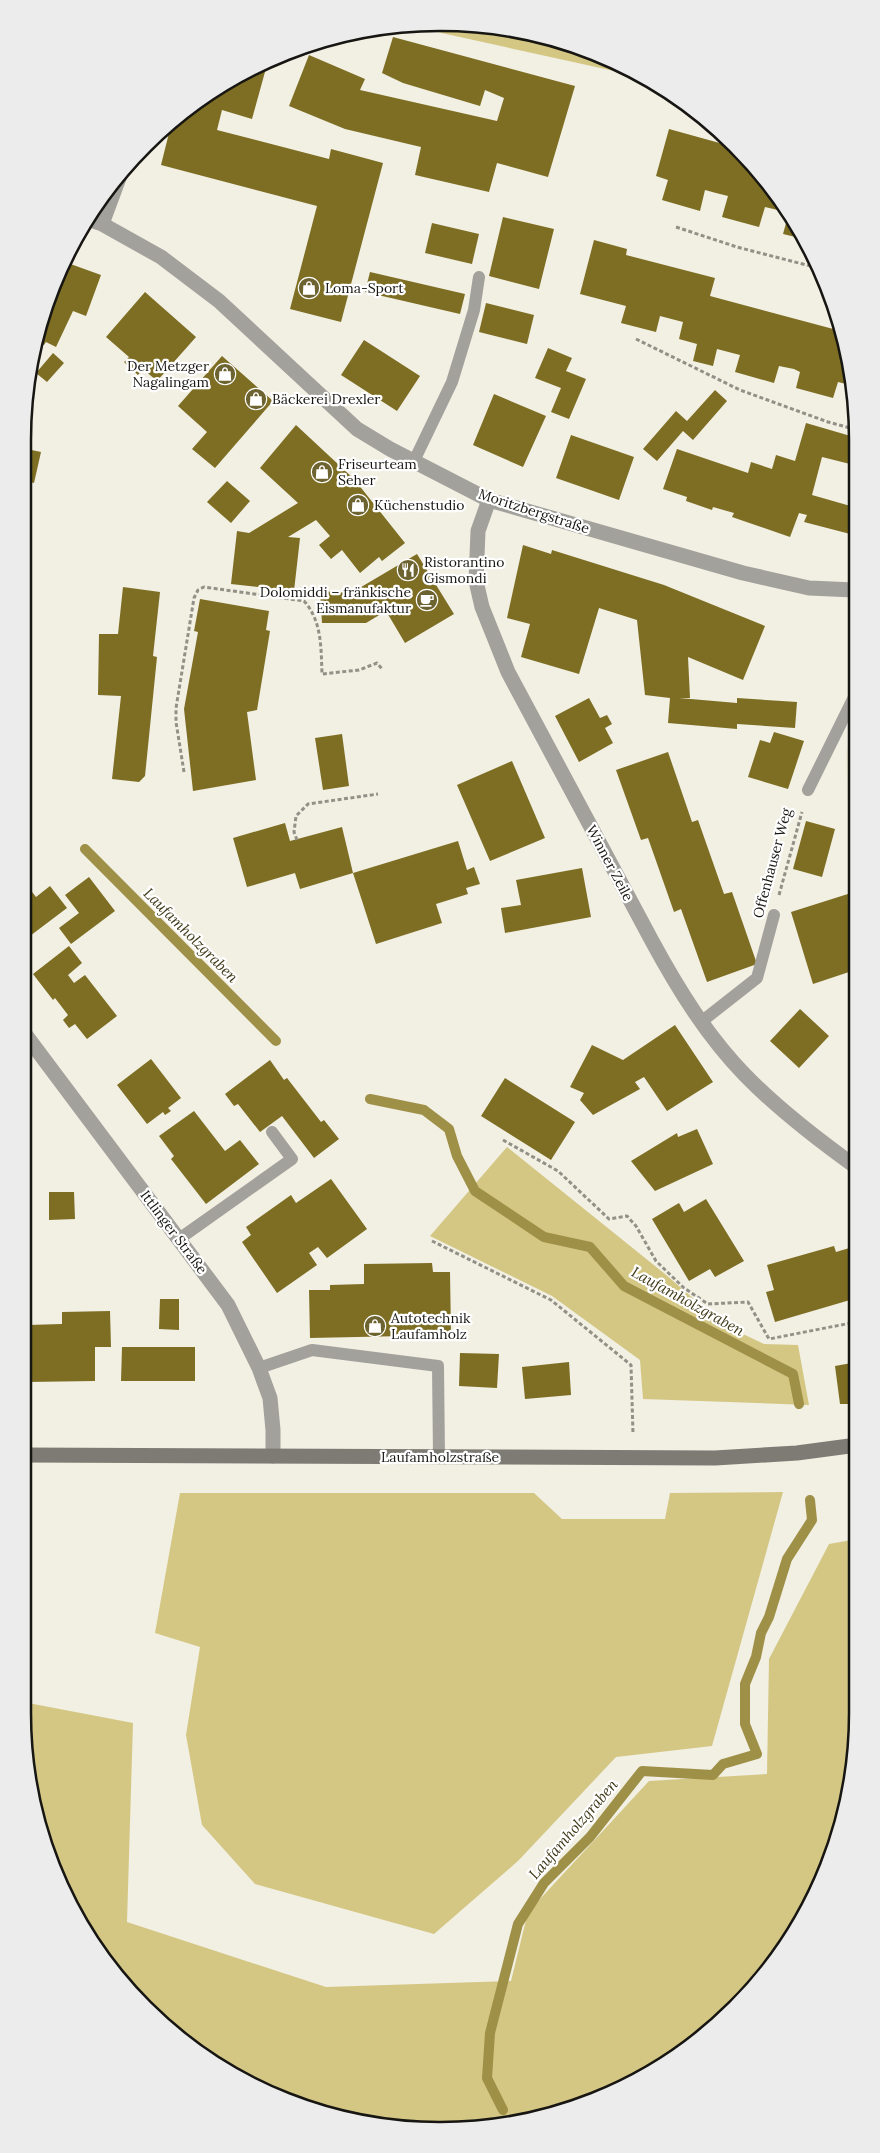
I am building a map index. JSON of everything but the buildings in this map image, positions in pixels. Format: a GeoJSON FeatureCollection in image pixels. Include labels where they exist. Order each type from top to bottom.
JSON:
{"type":"FeatureCollection","features":[{"type":"Feature","properties":{"kind":"main road","name":"Laufamholzstraße"},"geometry":{"type":"LineString","coordinates":[[31,1455],[634,1458],[758,1456],[849,1446]]}},
{"type":"Feature","properties":{"kind":"street","name":"Moritzbergstraße"},"geometry":{"type":"LineString","coordinates":[[95,221],[161,257],[219,301],[358,429],[390,449],[489,500],[744,573],[808,588],[849,590]]}},
{"type":"Feature","properties":{"kind":"street","name":"Winner Zeile"},"geometry":{"type":"LineString","coordinates":[[489,500],[478,531],[476,581],[482,607],[508,672],[674,982],[701,1022],[744,1074],[780,1109],[849,1162]]}},
{"type":"Feature","properties":{"kind":"street","name":"Ittlinger Straße"},"geometry":{"type":"LineString","coordinates":[[31,1042],[228,1305],[259,1368],[270,1398],[273,1456]]}},
{"type":"Feature","properties":{"kind":"lane"},"geometry":{"type":"LineString","coordinates":[[414,461],[452,382],[474,310],[479,277]]}},
{"type":"Feature","properties":{"kind":"lane"},"geometry":{"type":"LineString","coordinates":[[808,790],[849,707]]}},
{"type":"Feature","properties":{"kind":"lane","name":"Offenhauser Weg"},"geometry":{"type":"LineString","coordinates":[[701,1022],[757,978],[774,915]]}},
{"type":"Feature","properties":{"kind":"lane"},"geometry":{"type":"LineString","coordinates":[[179,1238],[292,1159],[272,1132]]}},
{"type":"Feature","properties":{"kind":"lane"},"geometry":{"type":"LineString","coordinates":[[259,1368],[312,1350],[438,1366],[439,1457]]}},
{"type":"Feature","properties":{"kind":"path"},"geometry":{"type":"LineString","coordinates":[[676,227],[810,266]]}},
{"type":"Feature","properties":{"kind":"path"},"geometry":{"type":"LineString","coordinates":[[636,339],[740,390],[849,428]]}},
{"type":"Feature","properties":{"kind":"path"},"geometry":{"type":"LineString","coordinates":[[184,772],[176,722],[176,708],[194,598],[198,590],[204,587],[304,601],[313,611],[318,622],[322,674],[359,670],[377,663],[383,670]]}},
{"type":"Feature","properties":{"kind":"path","name":"Offenhauser Weg"},"geometry":{"type":"LineString","coordinates":[[774,915],[808,790]]}},
{"type":"Feature","properties":{"kind":"path"},"geometry":{"type":"LineString","coordinates":[[297,840],[294,832],[296,816],[308,804],[378,794]]}},
{"type":"Feature","properties":{"kind":"path"},"geometry":{"type":"LineString","coordinates":[[503,1140],[558,1171],[609,1219],[627,1216],[636,1226],[656,1260],[684,1288],[708,1304],[748,1302],[769,1340],[849,1323]]}},
{"type":"Feature","properties":{"kind":"path"},"geometry":{"type":"LineString","coordinates":[[432,1241],[551,1300],[631,1366],[634,1458]]}},
{"type":"Feature","properties":{"kind":"shaded area"},"geometry":{"type":"Polygon","coordinates":[[[433,31],[467,32],[520,39],[571,53],[619,72],[433,31]]]}},
{"type":"Feature","properties":{"kind":"shaded area"},"geometry":{"type":"Polygon","coordinates":[[[849,740],[849,808],[848,803],[846,752],[849,740]]]}},
{"type":"Feature","properties":{"kind":"shaded area"},"geometry":{"type":"Polygon","coordinates":[[[507,1147],[665,1274],[724,1325],[764,1344],[798,1345],[809,1405],[643,1399],[640,1360],[552,1296],[430,1236],[507,1147]]]}},
{"type":"Feature","properties":{"kind":"shaded area"},"geometry":{"type":"Polygon","coordinates":[[[783,1492],[712,1746],[616,1757],[518,1861],[434,1934],[255,1884],[202,1825],[186,1735],[200,1647],[155,1633],[180,1493],[534,1493],[562,1519],[665,1519],[670,1493],[783,1492]]]}},
{"type":"Feature","properties":{"kind":"shaded area"},"geometry":{"type":"Polygon","coordinates":[[[849,1540],[849,1713],[848,1740],[841,1793],[835,1819],[818,1869],[807,1894],[780,1940],[747,1983],[710,2020],[689,2037],[667,2053],[621,2080],[596,2091],[546,2108],[520,2114],[467,2121],[413,2121],[387,2118],[334,2108],[309,2100],[259,2080],[236,2067],[213,2053],[170,2020],[133,1983],[116,1962],[100,1940],[73,1894],[53,1844],[39,1793],[32,1740],[31,1704],[133,1723],[127,1922],[326,1987],[511,1981],[528,1912],[649,1781],[767,1774],[769,1659],[829,1544],[849,1540]]]}},
{"type":"Feature","properties":{"kind":"waterway","name":"Laufamholzgraben"},"geometry":{"type":"LineString","coordinates":[[85,849],[276,1041]]}},
{"type":"Feature","properties":{"kind":"waterway","name":"Laufamholzgraben"},"geometry":{"type":"LineString","coordinates":[[370,1099],[424,1110],[449,1129],[457,1156],[475,1191],[544,1237],[590,1247],[624,1286],[793,1374],[799,1404]]}},
{"type":"Feature","properties":{"kind":"waterway","name":"Laufamholzgraben"},"geometry":{"type":"LineString","coordinates":[[503,2110],[487,2078],[490,2033],[518,1924],[544,1883],[590,1837],[642,1771],[713,1775],[723,1764],[757,1754],[745,1724],[745,1684],[756,1657],[761,1633],[769,1617],[787,1559],[812,1520],[810,1500]]}},
{"type":"Feature","properties":{"kind":"place","name":"Loma-Sport"},"geometry":{"type":"Point","coordinates":[309,288]}},
{"type":"Feature","properties":{"kind":"place","name":"Der Metzger Nagalingam"},"geometry":{"type":"Point","coordinates":[225,374]}},
{"type":"Feature","properties":{"kind":"place","name":"Bäckerei Drexler"},"geometry":{"type":"Point","coordinates":[256,399]}},
{"type":"Feature","properties":{"kind":"place","name":"Friseurteam Seher"},"geometry":{"type":"Point","coordinates":[322,472]}},
{"type":"Feature","properties":{"kind":"place","name":"Küchenstudio"},"geometry":{"type":"Point","coordinates":[358,505]}},
{"type":"Feature","properties":{"kind":"place","name":"Ristorantino Gismondi"},"geometry":{"type":"Point","coordinates":[408,570]}},
{"type":"Feature","properties":{"kind":"place","name":"Dolomiddi – fränkische Eismanufaktur"},"geometry":{"type":"Point","coordinates":[427,600]}},
{"type":"Feature","properties":{"kind":"place","name":"Autotechnik Laufamholz"},"geometry":{"type":"Point","coordinates":[375,1326]}}]}
